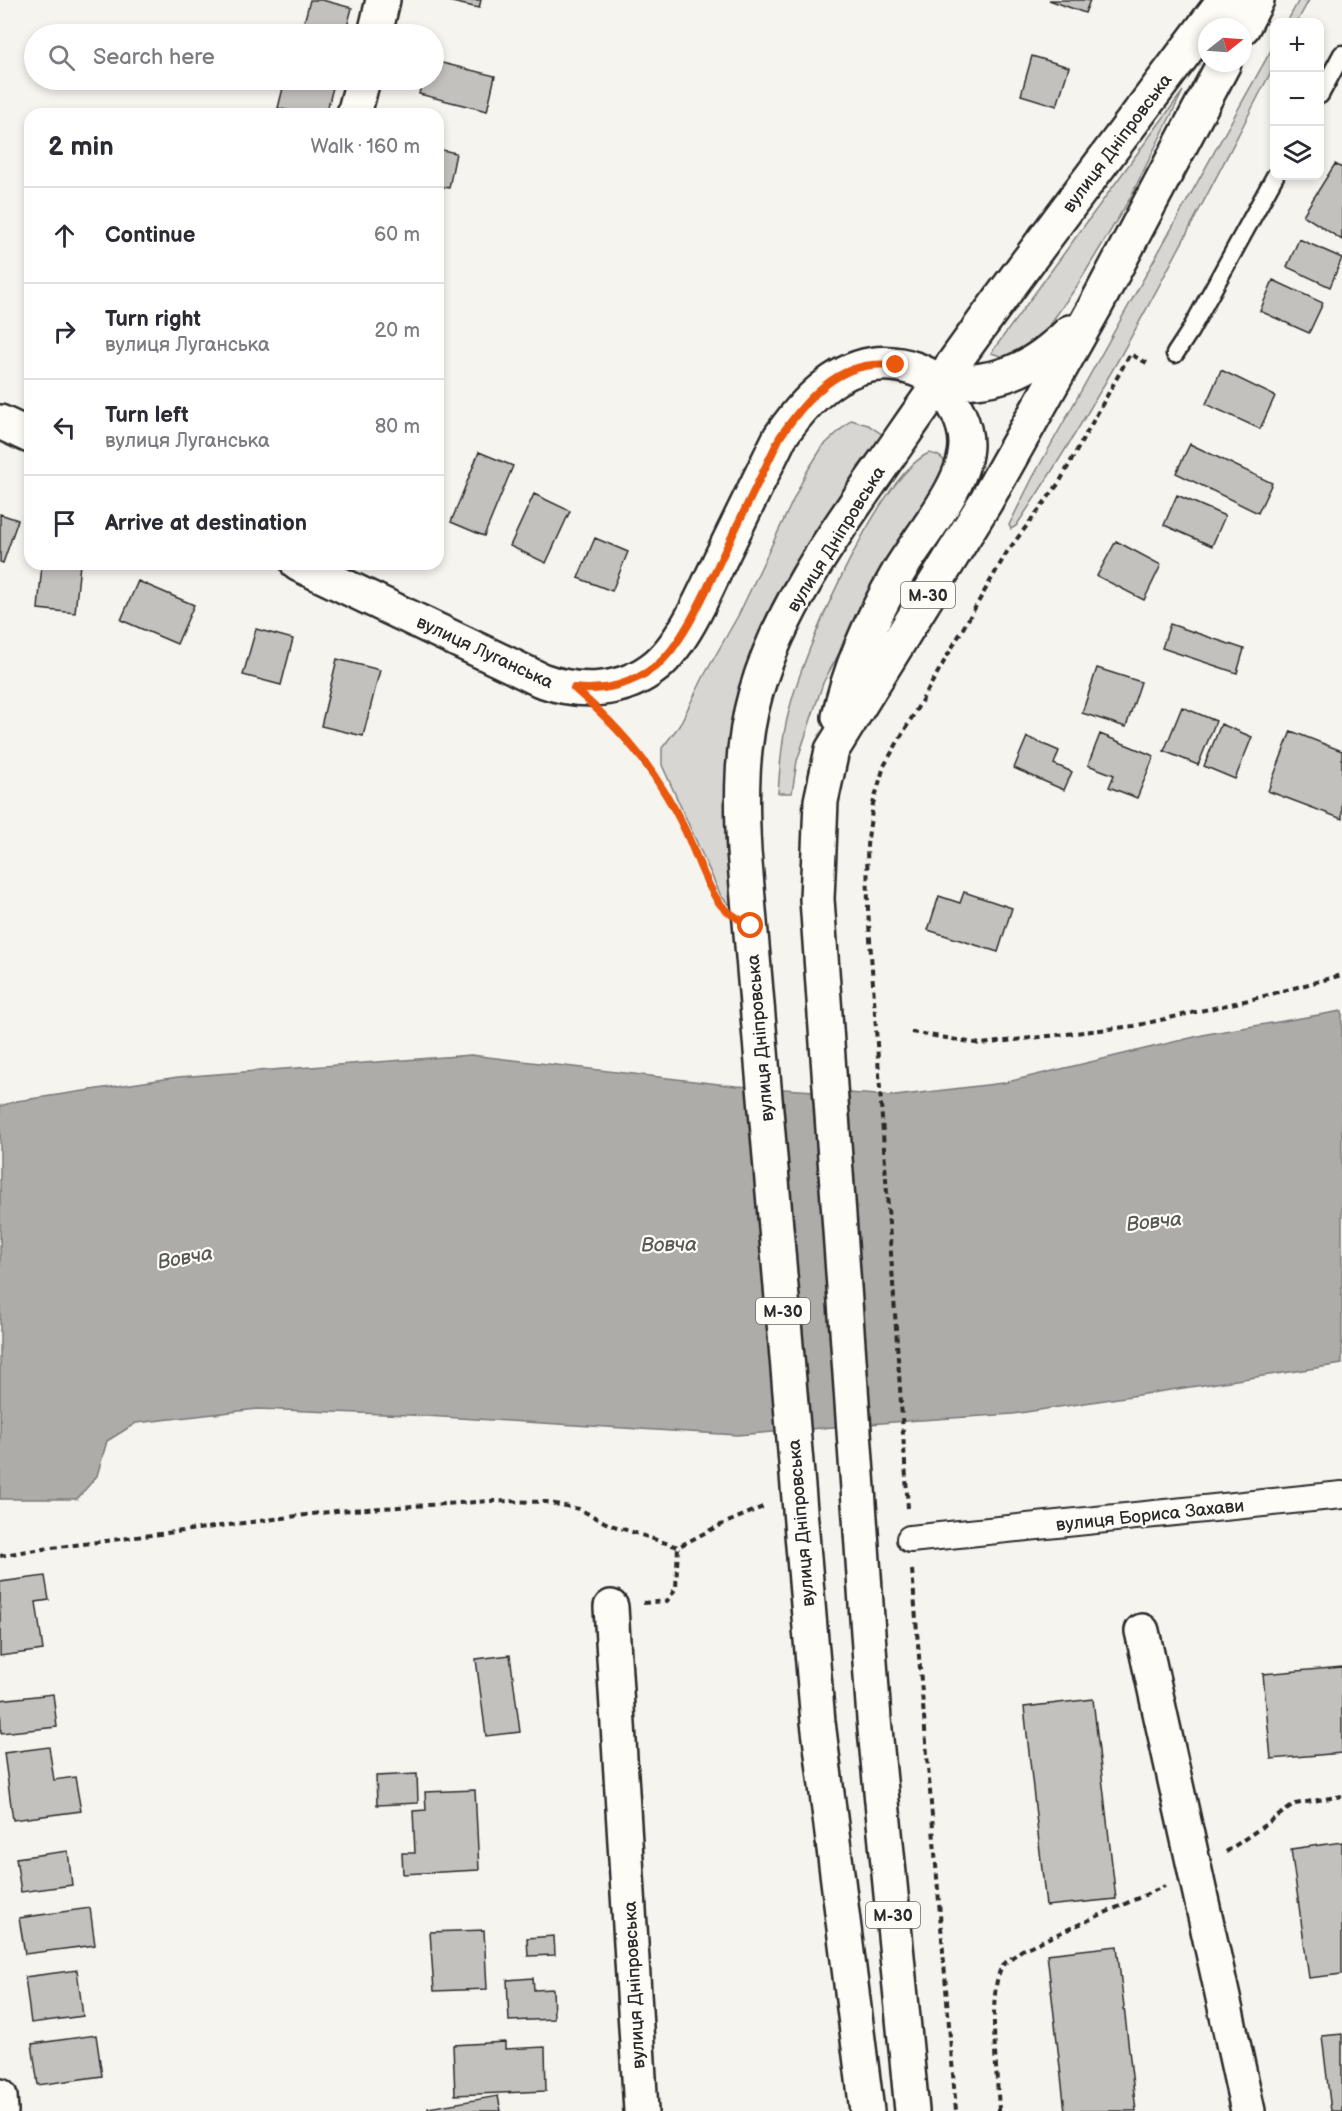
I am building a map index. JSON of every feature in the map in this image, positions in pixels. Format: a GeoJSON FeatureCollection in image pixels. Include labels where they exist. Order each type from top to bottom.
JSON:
{"type":"FeatureCollection","features":[{"type":"Feature","properties":{"kind":"main road"},"geometry":{"type":"LineString","coordinates":[[377,24],[383,0]]}},
{"type":"Feature","properties":{"kind":"main road","name":"вулиця Дніпровська"},"geometry":{"type":"LineString","coordinates":[[867,2111],[818,1722],[749,913],[741,795],[745,745],[756,691],[768,660],[798,596],[836,533],[940,382],[1224,0]]}},
{"type":"Feature","properties":{"kind":"main road"},"geometry":{"type":"LineString","coordinates":[[1248,18],[1257,0]]}},
{"type":"Feature","properties":{"kind":"main road","name":"М-30"},"geometry":{"type":"LineString","coordinates":[[912,2111],[874,1719],[817,899],[821,801],[832,750],[986,501],[1095,307],[1219,72]]}},
{"type":"Feature","properties":{"kind":"main road"},"geometry":{"type":"LineString","coordinates":[[356,108],[360,90]]}},
{"type":"Feature","properties":{"kind":"main road"},"geometry":{"type":"LineString","coordinates":[[940,382],[961,383],[985,380],[1021,369],[1050,351],[1095,307]]}},
{"type":"Feature","properties":{"kind":"main road","name":"вулиця Луганська"},"geometry":{"type":"LineString","coordinates":[[311,570],[541,680],[561,687],[589,690],[616,686],[657,665],[677,641],[696,610],[780,437],[796,414],[819,389],[845,372],[871,365],[896,365],[915,369],[940,382]]}},
{"type":"Feature","properties":{"kind":"main road"},"geometry":{"type":"LineString","coordinates":[[832,750],[842,702],[869,625],[899,572],[949,496],[962,470],[966,444],[963,423],[940,382]]}},
{"type":"Feature","properties":{"kind":"main road"},"geometry":{"type":"LineString","coordinates":[[0,422],[24,433]]}},
{"type":"Feature","properties":{"kind":"main road","name":"вулиця Дніпровська"},"geometry":{"type":"LineString","coordinates":[[611,1607],[641,2111]]}},
{"type":"Feature","properties":{"kind":"main road"},"geometry":{"type":"LineString","coordinates":[[1142,1631],[1248,2111]]}},
{"type":"Feature","properties":{"kind":"main road"},"geometry":{"type":"LineString","coordinates":[[0,2096],[1,2111]]}},
{"type":"Feature","properties":{"kind":"street","name":"вулиця Бориса Захави"},"geometry":{"type":"LineString","coordinates":[[910,1539],[1342,1496]]}},
{"type":"Feature","properties":{"kind":"lane"},"geometry":{"type":"LineString","coordinates":[[1324,88],[1342,54]]}},
{"type":"Feature","properties":{"kind":"lane"},"geometry":{"type":"LineString","coordinates":[[1175,354],[1190,331],[1273,180]]}},
{"type":"Feature","properties":{"kind":"path"},"geometry":{"type":"LineString","coordinates":[[956,2111],[910,1539],[868,909],[867,845],[873,804],[884,766],[1007,552],[1059,483],[1130,354],[1151,365],[1165,364],[1175,354]]}},
{"type":"Feature","properties":{"kind":"path"},"geometry":{"type":"LineString","coordinates":[[574,688],[627,740],[659,783],[684,829],[718,902],[730,914],[749,913]]}},
{"type":"Feature","properties":{"kind":"path"},"geometry":{"type":"LineString","coordinates":[[911,1032],[981,1044],[1134,1026],[1253,999],[1342,975]]}},
{"type":"Feature","properties":{"kind":"path"},"geometry":{"type":"LineString","coordinates":[[0,1556],[336,1511],[491,1502],[546,1502],[579,1509],[608,1524],[678,1547],[716,1527],[765,1506]]}},
{"type":"Feature","properties":{"kind":"path"},"geometry":{"type":"LineString","coordinates":[[611,1607],[667,1601],[676,1588],[678,1547]]}},
{"type":"Feature","properties":{"kind":"path"},"geometry":{"type":"LineString","coordinates":[[999,2111],[994,2008],[996,1986],[1003,1965],[1022,1950],[1195,1873],[1295,1804],[1342,1796]]}},
{"type":"Feature","properties":{"kind":"shaded area"},"geometry":{"type":"Polygon","coordinates":[[[1299,0],[1309,0],[1299,18],[1289,18],[1299,0]]]}},
{"type":"Feature","properties":{"kind":"shaded area"},"geometry":{"type":"Polygon","coordinates":[[[1270,52],[1270,74],[1152,299],[1087,414],[1016,526],[1011,529],[1009,525],[1033,477],[1270,52]]]}},
{"type":"Feature","properties":{"kind":"shaded area"},"geometry":{"type":"Polygon","coordinates":[[[1183,91],[1129,200],[1077,286],[1041,337],[1028,352],[1008,358],[991,353],[1183,91]]]}},
{"type":"Feature","properties":{"kind":"shaded area"},"geometry":{"type":"Polygon","coordinates":[[[851,420],[868,425],[883,435],[858,467],[816,533],[782,596],[739,905],[729,904],[721,896],[662,765],[662,748],[679,726],[739,614],[806,473],[823,446],[851,420]]]}},
{"type":"Feature","properties":{"kind":"shaded area"},"geometry":{"type":"Polygon","coordinates":[[[929,453],[941,458],[948,469],[870,596],[823,683],[797,761],[792,793],[778,793],[783,741],[789,711],[809,650],[826,611],[866,530],[887,495],[909,468],[929,453]]]}},
{"type":"Feature","properties":{"kind":"water","name":"Вовча"},"geometry":{"type":"Polygon","coordinates":[[[1342,1011],[1342,1364],[1013,1414],[737,1435],[409,1415],[257,1409],[136,1423],[107,1441],[97,1476],[77,1499],[0,1499],[0,1106],[17,1101],[178,1077],[471,1055],[736,1086],[895,1096],[1003,1083],[1207,1034],[1342,1011]]]}},
{"type":"Feature","properties":{"kind":"building"},"geometry":{"type":"Polygon","coordinates":[[[310,0],[322,0],[352,8],[348,24],[304,24],[310,0]]]}},
{"type":"Feature","properties":{"kind":"building"},"geometry":{"type":"Polygon","coordinates":[[[443,0],[481,0],[479,8],[443,0]]]}},
{"type":"Feature","properties":{"kind":"building"},"geometry":{"type":"Polygon","coordinates":[[[1049,0],[1090,0],[1085,13],[1049,0]]]}},
{"type":"Feature","properties":{"kind":"building"},"geometry":{"type":"Polygon","coordinates":[[[1032,56],[1069,67],[1057,106],[1021,95],[1032,56]]]}},
{"type":"Feature","properties":{"kind":"building"},"geometry":{"type":"Polygon","coordinates":[[[444,63],[495,76],[487,111],[419,94],[420,90],[444,90],[444,63]]]}},
{"type":"Feature","properties":{"kind":"building"},"geometry":{"type":"Polygon","coordinates":[[[282,90],[332,90],[328,108],[278,108],[282,90]]]}},
{"type":"Feature","properties":{"kind":"building"},"geometry":{"type":"Polygon","coordinates":[[[444,150],[456,153],[449,188],[444,187],[444,150]]]}},
{"type":"Feature","properties":{"kind":"building"},"geometry":{"type":"Polygon","coordinates":[[[1335,164],[1342,168],[1342,240],[1303,215],[1335,164]]]}},
{"type":"Feature","properties":{"kind":"building"},"geometry":{"type":"Polygon","coordinates":[[[1299,239],[1342,258],[1330,287],[1287,267],[1299,239]]]}},
{"type":"Feature","properties":{"kind":"building"},"geometry":{"type":"Polygon","coordinates":[[[1273,280],[1323,303],[1309,333],[1260,311],[1273,280]]]}},
{"type":"Feature","properties":{"kind":"building"},"geometry":{"type":"Polygon","coordinates":[[[1221,370],[1275,396],[1260,429],[1206,404],[1221,370]]]}},
{"type":"Feature","properties":{"kind":"building"},"geometry":{"type":"Polygon","coordinates":[[[1190,444],[1272,483],[1258,513],[1176,473],[1190,444]]]}},
{"type":"Feature","properties":{"kind":"building"},"geometry":{"type":"Polygon","coordinates":[[[479,452],[513,466],[484,536],[451,522],[479,452]]]}},
{"type":"Feature","properties":{"kind":"building"},"geometry":{"type":"Polygon","coordinates":[[[534,494],[570,511],[546,563],[510,546],[534,494]]]}},
{"type":"Feature","properties":{"kind":"building"},"geometry":{"type":"Polygon","coordinates":[[[1177,495],[1225,516],[1212,546],[1164,525],[1177,495]]]}},
{"type":"Feature","properties":{"kind":"building"},"geometry":{"type":"Polygon","coordinates":[[[0,514],[18,520],[3,563],[0,562],[0,514]]]}},
{"type":"Feature","properties":{"kind":"building"},"geometry":{"type":"Polygon","coordinates":[[[595,538],[628,552],[612,591],[578,578],[595,538]]]}},
{"type":"Feature","properties":{"kind":"building"},"geometry":{"type":"Polygon","coordinates":[[[1116,541],[1161,565],[1144,600],[1097,576],[1116,541]]]}},
{"type":"Feature","properties":{"kind":"building"},"geometry":{"type":"Polygon","coordinates":[[[41,570],[79,570],[75,613],[38,609],[41,570]]]}},
{"type":"Feature","properties":{"kind":"building"},"geometry":{"type":"Polygon","coordinates":[[[138,581],[194,605],[177,644],[121,620],[138,581]]]}},
{"type":"Feature","properties":{"kind":"building"},"geometry":{"type":"Polygon","coordinates":[[[1170,624],[1244,649],[1237,673],[1162,648],[1170,624]]]}},
{"type":"Feature","properties":{"kind":"building"},"geometry":{"type":"Polygon","coordinates":[[[256,629],[293,639],[281,685],[243,675],[256,629]]]}},
{"type":"Feature","properties":{"kind":"building"},"geometry":{"type":"Polygon","coordinates":[[[337,659],[380,670],[363,736],[321,726],[337,659]]]}},
{"type":"Feature","properties":{"kind":"building"},"geometry":{"type":"Polygon","coordinates":[[[1097,668],[1141,682],[1126,727],[1082,713],[1097,668]]]}},
{"type":"Feature","properties":{"kind":"building"},"geometry":{"type":"Polygon","coordinates":[[[1182,707],[1216,721],[1198,765],[1164,751],[1182,707]]]}},
{"type":"Feature","properties":{"kind":"building"},"geometry":{"type":"Polygon","coordinates":[[[1221,724],[1252,737],[1235,779],[1204,766],[1221,724]]]}},
{"type":"Feature","properties":{"kind":"building"},"geometry":{"type":"Polygon","coordinates":[[[1291,731],[1342,751],[1342,819],[1268,791],[1291,731]]]}},
{"type":"Feature","properties":{"kind":"building"},"geometry":{"type":"Polygon","coordinates":[[[1100,734],[1154,756],[1137,798],[1109,787],[1114,775],[1088,765],[1100,734]]]}},
{"type":"Feature","properties":{"kind":"building"},"geometry":{"type":"Polygon","coordinates":[[[1027,737],[1059,751],[1054,764],[1072,772],[1064,790],[1014,768],[1027,737]]]}},
{"type":"Feature","properties":{"kind":"building"},"geometry":{"type":"Polygon","coordinates":[[[964,892],[1012,908],[998,952],[928,930],[939,896],[960,903],[964,892]]]}},
{"type":"Feature","properties":{"kind":"building"},"geometry":{"type":"Polygon","coordinates":[[[45,1576],[49,1600],[36,1602],[43,1650],[0,1656],[0,1582],[45,1576]]]}},
{"type":"Feature","properties":{"kind":"building"},"geometry":{"type":"Polygon","coordinates":[[[510,1655],[520,1732],[486,1736],[476,1659],[510,1655]]]}},
{"type":"Feature","properties":{"kind":"building"},"geometry":{"type":"Polygon","coordinates":[[[1342,1667],[1342,1753],[1271,1759],[1263,1674],[1342,1667]]]}},
{"type":"Feature","properties":{"kind":"building"},"geometry":{"type":"Polygon","coordinates":[[[53,1694],[57,1727],[1,1733],[0,1700],[53,1694]]]}},
{"type":"Feature","properties":{"kind":"building"},"geometry":{"type":"Polygon","coordinates":[[[1093,1699],[1116,1899],[1046,1906],[1024,1707],[1093,1699]]]}},
{"type":"Feature","properties":{"kind":"building"},"geometry":{"type":"Polygon","coordinates":[[[49,1747],[54,1780],[75,1777],[81,1811],[13,1820],[4,1753],[49,1747]]]}},
{"type":"Feature","properties":{"kind":"building"},"geometry":{"type":"Polygon","coordinates":[[[417,1774],[418,1803],[377,1805],[376,1776],[417,1774]]]}},
{"type":"Feature","properties":{"kind":"building"},"geometry":{"type":"Polygon","coordinates":[[[475,1790],[479,1870],[403,1874],[402,1853],[415,1853],[413,1811],[426,1810],[425,1792],[475,1790]]]}},
{"type":"Feature","properties":{"kind":"building"},"geometry":{"type":"Polygon","coordinates":[[[1342,1842],[1342,1974],[1309,1978],[1291,1849],[1342,1842]]]}},
{"type":"Feature","properties":{"kind":"building"},"geometry":{"type":"Polygon","coordinates":[[[68,1851],[72,1885],[21,1892],[16,1858],[68,1851]]]}},
{"type":"Feature","properties":{"kind":"building"},"geometry":{"type":"Polygon","coordinates":[[[90,1908],[95,1945],[25,1954],[19,1918],[90,1908]]]}},
{"type":"Feature","properties":{"kind":"building"},"geometry":{"type":"Polygon","coordinates":[[[484,1930],[487,1989],[434,1991],[430,1932],[484,1930]]]}},
{"type":"Feature","properties":{"kind":"building"},"geometry":{"type":"Polygon","coordinates":[[[554,1936],[555,1955],[528,1956],[527,1938],[554,1936]]]}},
{"type":"Feature","properties":{"kind":"building"},"geometry":{"type":"Polygon","coordinates":[[[1117,1946],[1136,2111],[1065,2111],[1047,1954],[1117,1946]]]}},
{"type":"Feature","properties":{"kind":"building"},"geometry":{"type":"Polygon","coordinates":[[[77,1970],[83,2016],[31,2023],[25,1977],[77,1970]]]}},
{"type":"Feature","properties":{"kind":"building"},"geometry":{"type":"Polygon","coordinates":[[[533,1978],[534,1990],[553,1989],[554,2019],[509,2021],[507,1980],[533,1978]]]}},
{"type":"Feature","properties":{"kind":"building"},"geometry":{"type":"Polygon","coordinates":[[[1342,2034],[1342,2111],[1331,2111],[1322,2036],[1342,2034]]]}},
{"type":"Feature","properties":{"kind":"building"},"geometry":{"type":"Polygon","coordinates":[[[96,2035],[102,2076],[38,2085],[32,2044],[96,2035]]]}},
{"type":"Feature","properties":{"kind":"building"},"geometry":{"type":"Polygon","coordinates":[[[505,2042],[505,2049],[545,2047],[546,2091],[455,2095],[453,2045],[505,2042]]]}},
{"type":"Feature","properties":{"kind":"building"},"geometry":{"type":"Polygon","coordinates":[[[498,2096],[501,2111],[429,2111],[428,2108],[498,2096]]]}},
{"type":"Feature","properties":{"kind":"route"},"geometry":{"type":"LineString","coordinates":[[751,926],[730,914],[718,902],[684,829],[659,783],[627,740],[574,688],[589,690],[616,686],[657,665],[677,641],[696,610],[780,437],[796,414],[819,389],[845,372],[871,365],[896,365]]}}]}
